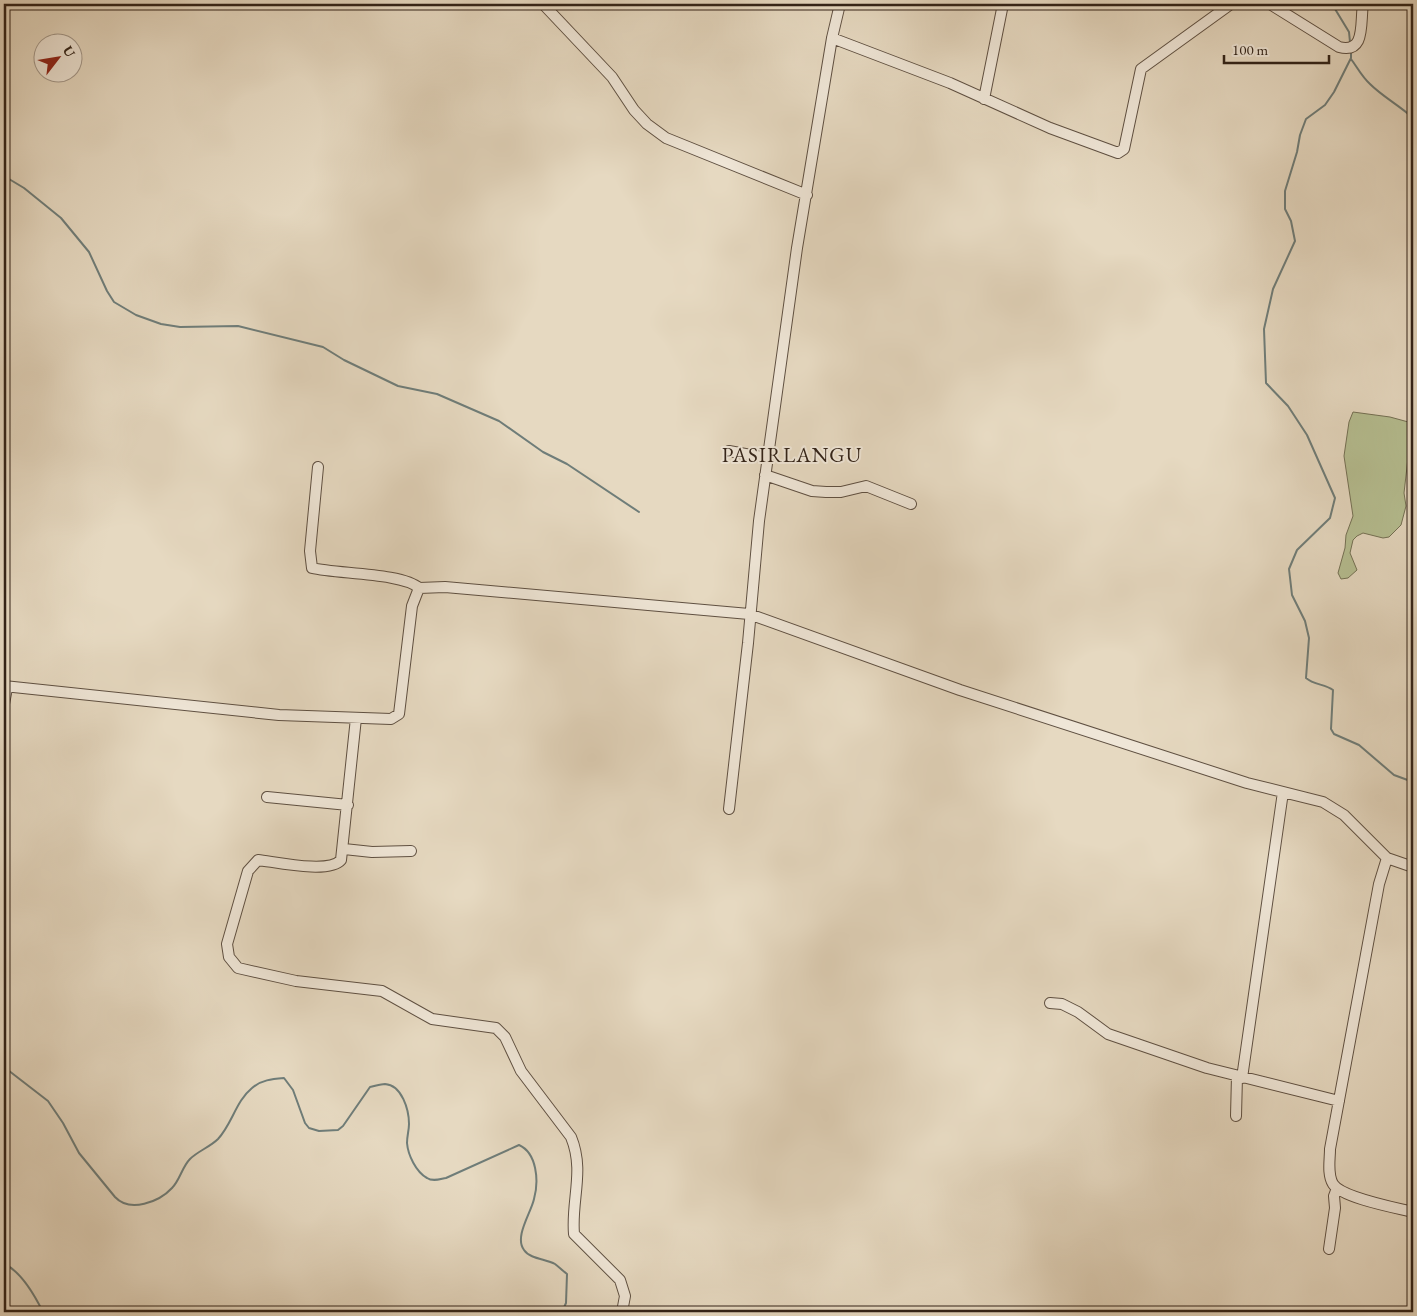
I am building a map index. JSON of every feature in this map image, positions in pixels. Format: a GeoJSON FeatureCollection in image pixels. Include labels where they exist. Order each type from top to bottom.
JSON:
{"type":"FeatureCollection","features":[{"type":"Feature","properties":{"kind":"street"},"geometry":{"type":"LineString","coordinates":[[543,4],[612,77],[634,110],[656,132],[675,142],[807,195]]}},
{"type":"Feature","properties":{"kind":"street"},"geometry":{"type":"LineString","coordinates":[[729,809],[767,458],[797,248],[832,38],[840,4]]}},
{"type":"Feature","properties":{"kind":"street"},"geometry":{"type":"LineString","coordinates":[[984,99],[1003,4]]}},
{"type":"Feature","properties":{"kind":"street"},"geometry":{"type":"LineString","coordinates":[[1211,4],[1217,13]]}},
{"type":"Feature","properties":{"kind":"street"},"geometry":{"type":"LineString","coordinates":[[832,38],[906,66],[1114,154],[1124,149],[1141,69],[1231,4]]}},
{"type":"Feature","properties":{"kind":"street"},"geometry":{"type":"LineString","coordinates":[[1270,4],[1339,47],[1348,49],[1354,48],[1359,42],[1363,4]]}},
{"type":"Feature","properties":{"kind":"street"},"geometry":{"type":"LineString","coordinates":[[729,451],[767,458]]}},
{"type":"Feature","properties":{"kind":"street"},"geometry":{"type":"LineString","coordinates":[[318,467],[310,552],[312,568],[354,575],[387,576],[415,584],[419,588],[445,587],[749,614],[951,687],[1247,783],[1316,800],[1336,809],[1387,858],[1413,867]]}},
{"type":"Feature","properties":{"kind":"street"},"geometry":{"type":"LineString","coordinates":[[765,475],[812,491],[841,492],[866,486],[911,504]]}},
{"type":"Feature","properties":{"kind":"street"},"geometry":{"type":"LineString","coordinates":[[4,704],[6,687],[278,715],[390,719],[400,714],[412,606],[419,588]]}},
{"type":"Feature","properties":{"kind":"street"},"geometry":{"type":"LineString","coordinates":[[356,718],[344,849],[341,860],[335,865],[312,866],[258,860],[253,862],[248,871],[227,944],[233,964],[238,968],[296,981],[382,991],[432,1018],[496,1028],[505,1037],[521,1071],[571,1137],[578,1161],[574,1234],[620,1280],[625,1296],[622,1312]]}},
{"type":"Feature","properties":{"kind":"street"},"geometry":{"type":"LineString","coordinates":[[1236,1116],[1240,1077],[1283,792]]}},
{"type":"Feature","properties":{"kind":"street"},"geometry":{"type":"LineString","coordinates":[[267,797],[348,805]]}},
{"type":"Feature","properties":{"kind":"street"},"geometry":{"type":"LineString","coordinates":[[344,849],[372,852],[411,851]]}},
{"type":"Feature","properties":{"kind":"street"},"geometry":{"type":"LineString","coordinates":[[1387,858],[1379,884],[1339,1101],[1330,1165],[1331,1179],[1337,1188],[1361,1199],[1413,1212]]}},
{"type":"Feature","properties":{"kind":"street"},"geometry":{"type":"LineString","coordinates":[[1050,1003],[1062,1004],[1078,1012],[1108,1034],[1240,1077],[1339,1101]]}},
{"type":"Feature","properties":{"kind":"street"},"geometry":{"type":"LineString","coordinates":[[1329,1249],[1334,1196],[1337,1188]]}},
{"type":"Feature","properties":{"kind":"green space"},"geometry":{"type":"Polygon","coordinates":[[[1353,412],[1390,417],[1412,423],[1404,493],[1406,506],[1401,525],[1389,537],[1383,538],[1363,533],[1357,536],[1353,540],[1350,553],[1357,570],[1348,578],[1341,579],[1338,573],[1345,548],[1346,535],[1353,516],[1344,456],[1349,422],[1353,412]]]}},
{"type":"Feature","properties":{"kind":"waterway"},"geometry":{"type":"LineString","coordinates":[[1332,4],[1349,32],[1350,42]]}},
{"type":"Feature","properties":{"kind":"waterway"},"geometry":{"type":"LineString","coordinates":[[1351,49],[1351,58],[1334,92],[1325,105],[1306,119],[1285,191],[1285,209],[1291,221],[1295,241],[1273,289],[1264,329],[1266,383],[1288,406],[1307,435],[1335,498],[1330,518],[1297,550],[1289,569],[1292,595],[1305,621],[1309,638],[1306,678],[1333,690],[1331,729],[1334,734],[1359,745],[1394,775],[1413,782]]}},
{"type":"Feature","properties":{"kind":"waterway"},"geometry":{"type":"LineString","coordinates":[[1351,59],[1370,84],[1413,118]]}},
{"type":"Feature","properties":{"kind":"waterway"},"geometry":{"type":"LineString","coordinates":[[4,176],[24,188],[61,218],[89,252],[114,302],[136,315],[161,324],[180,327],[238,326],[323,347],[344,360],[398,386],[437,394],[499,421],[543,452],[567,464],[639,512]]}},
{"type":"Feature","properties":{"kind":"waterway"},"geometry":{"type":"LineString","coordinates":[[4,1067],[48,1101],[63,1123],[79,1153],[115,1197],[121,1202],[136,1205],[160,1198],[172,1188],[187,1162],[218,1139],[227,1127],[242,1099],[259,1083],[271,1079],[284,1078],[293,1090],[305,1123],[309,1128],[319,1131],[338,1130],[343,1126],[370,1087],[383,1084],[391,1085],[400,1093],[408,1112],[407,1143],[411,1158],[419,1172],[429,1179],[446,1178],[519,1145],[530,1154],[535,1168],[536,1192],[522,1232],[521,1245],[530,1255],[555,1264],[567,1274],[566,1303],[562,1312]]}},
{"type":"Feature","properties":{"kind":"waterway"},"geometry":{"type":"LineString","coordinates":[[4,1264],[22,1278],[43,1312]]}},
{"type":"Feature","properties":{"kind":"district","name":"PASIRLANGU"},"geometry":{"type":"Point","coordinates":[792,454]}}]}
